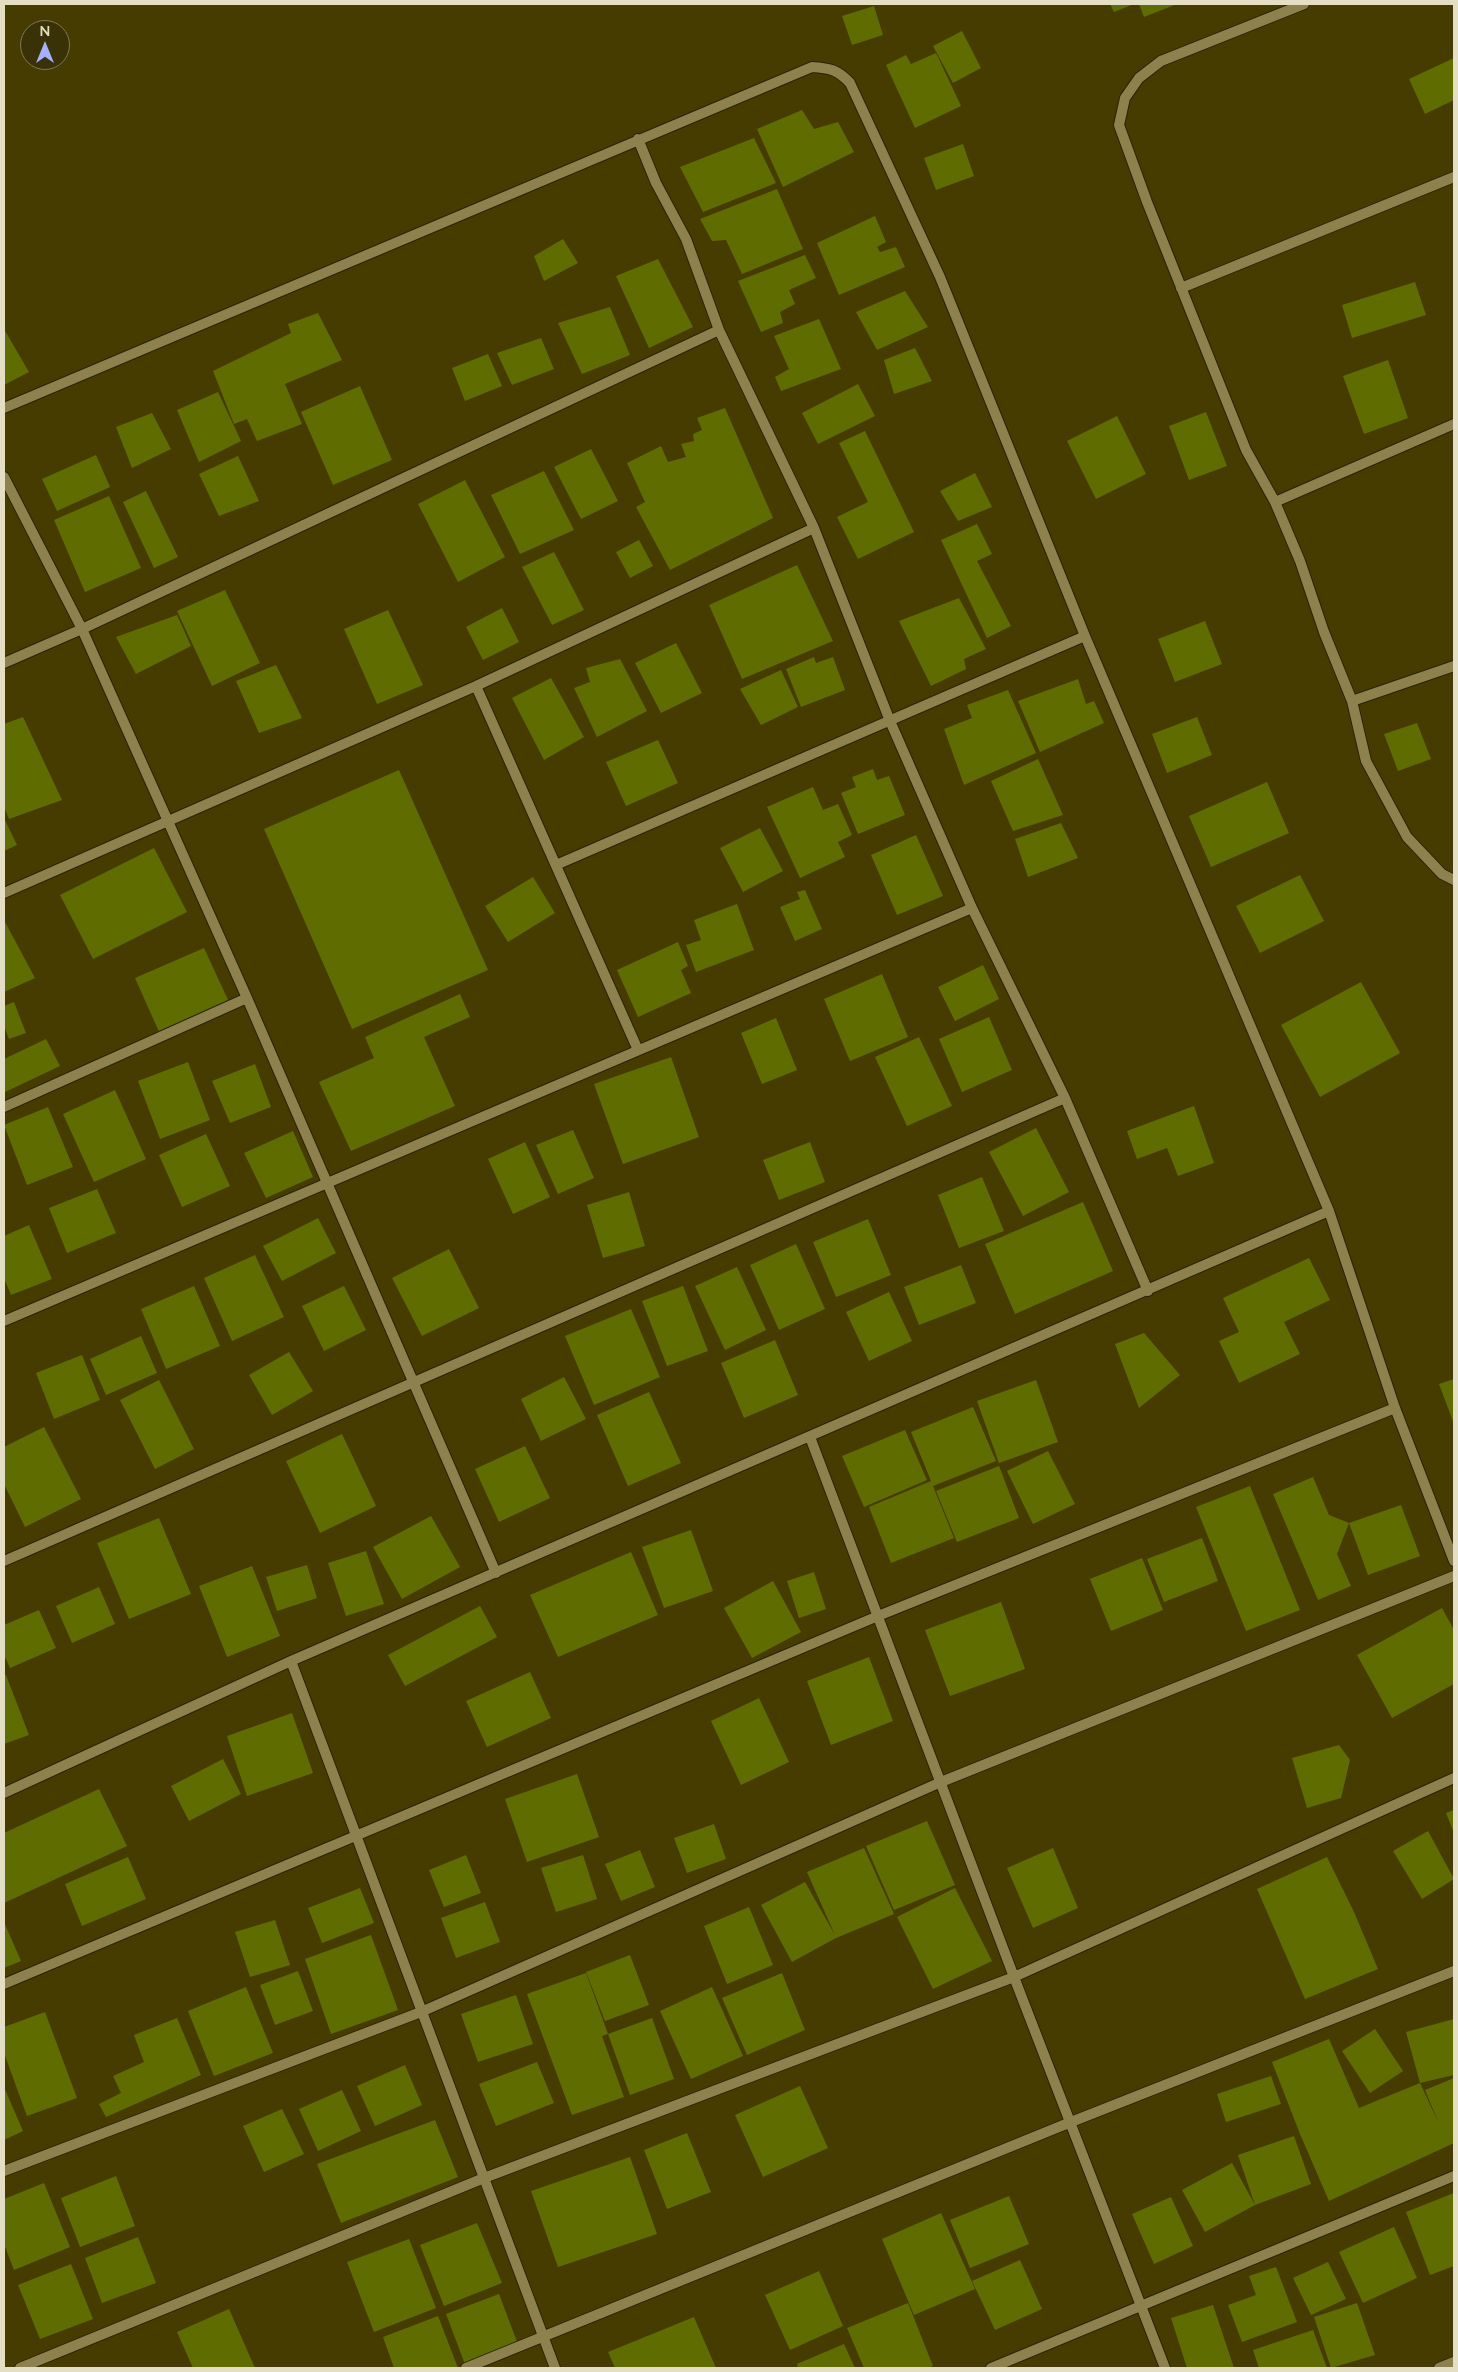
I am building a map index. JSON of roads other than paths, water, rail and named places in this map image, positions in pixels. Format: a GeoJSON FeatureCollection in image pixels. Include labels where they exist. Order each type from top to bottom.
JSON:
{"type":"FeatureCollection","features":[{"type":"Feature","properties":{"kind":"street"},"geometry":{"type":"LineString","coordinates":[[1304,4],[1161,61],[1139,78],[1125,98],[1120,125],[1147,202],[1246,450],[1275,502],[1352,701],[1366,761],[1407,837],[1442,874],[1454,880]]}},
{"type":"Feature","properties":{"kind":"street"},"geometry":{"type":"LineString","coordinates":[[4,408],[812,66],[830,68],[840,72],[850,83],[940,277],[1085,636],[1329,1211],[1394,1408],[1454,1561]]}},
{"type":"Feature","properties":{"kind":"street"},"geometry":{"type":"LineString","coordinates":[[638,139],[656,183],[686,239],[719,330],[814,528],[890,720],[972,908],[1065,1098],[1148,1291]]}},
{"type":"Feature","properties":{"kind":"street"},"geometry":{"type":"LineString","coordinates":[[1181,288],[1454,177]]}},
{"type":"Feature","properties":{"kind":"street"},"geometry":{"type":"LineString","coordinates":[[4,663],[82,629],[719,330]]}},
{"type":"Feature","properties":{"kind":"street"},"geometry":{"type":"LineString","coordinates":[[1275,502],[1454,424]]}},
{"type":"Feature","properties":{"kind":"street"},"geometry":{"type":"LineString","coordinates":[[4,477],[82,629],[247,998],[496,1573]]}},
{"type":"Feature","properties":{"kind":"street"},"geometry":{"type":"LineString","coordinates":[[4,893],[476,686],[814,528]]}},
{"type":"Feature","properties":{"kind":"street"},"geometry":{"type":"LineString","coordinates":[[556,865],[1085,636]]}},
{"type":"Feature","properties":{"kind":"street"},"geometry":{"type":"LineString","coordinates":[[1352,701],[1454,666]]}},
{"type":"Feature","properties":{"kind":"street"},"geometry":{"type":"LineString","coordinates":[[476,686],[638,1050]]}},
{"type":"Feature","properties":{"kind":"street"},"geometry":{"type":"LineString","coordinates":[[4,1321],[972,908]]}},
{"type":"Feature","properties":{"kind":"street"},"geometry":{"type":"LineString","coordinates":[[4,1107],[247,998]]}},
{"type":"Feature","properties":{"kind":"street"},"geometry":{"type":"LineString","coordinates":[[4,1561],[1065,1098]]}},
{"type":"Feature","properties":{"kind":"street"},"geometry":{"type":"LineString","coordinates":[[4,1793],[291,1661],[1329,1211]]}},
{"type":"Feature","properties":{"kind":"street"},"geometry":{"type":"LineString","coordinates":[[4,1984],[878,1616],[1394,1408]]}},
{"type":"Feature","properties":{"kind":"street"},"geometry":{"type":"LineString","coordinates":[[810,1437],[1164,2368]]}},
{"type":"Feature","properties":{"kind":"street"},"geometry":{"type":"LineString","coordinates":[[4,2171],[421,2012],[942,1782],[1454,1576]]}},
{"type":"Feature","properties":{"kind":"street"},"geometry":{"type":"LineString","coordinates":[[291,1661],[555,2368]]}},
{"type":"Feature","properties":{"kind":"street"},"geometry":{"type":"LineString","coordinates":[[20,2368],[484,2178],[1014,1977],[1454,1778]]}},
{"type":"Feature","properties":{"kind":"street"},"geometry":{"type":"LineString","coordinates":[[466,2368],[1071,2122],[1454,1971]]}},
{"type":"Feature","properties":{"kind":"street"},"geometry":{"type":"LineString","coordinates":[[991,2368],[1454,2176]]}},
{"type":"Feature","properties":{"kind":"street"},"geometry":{"type":"LineString","coordinates":[[1439,2368],[1454,2362]]}}]}
